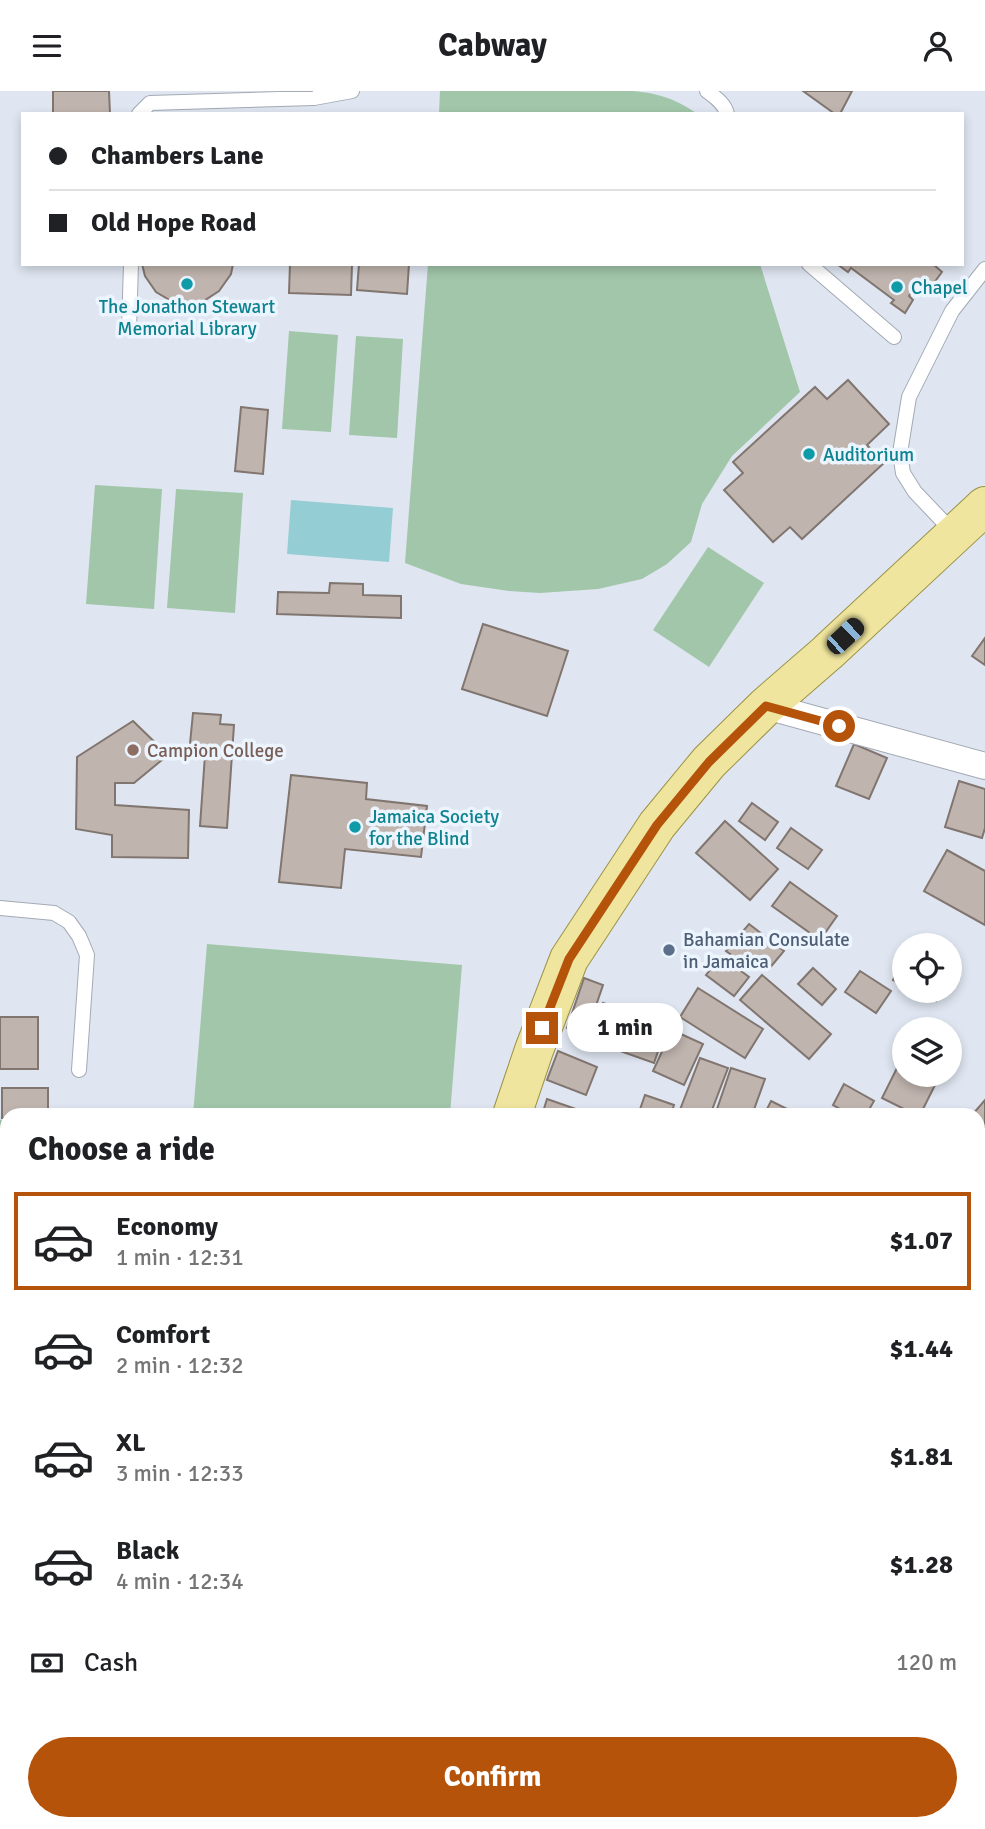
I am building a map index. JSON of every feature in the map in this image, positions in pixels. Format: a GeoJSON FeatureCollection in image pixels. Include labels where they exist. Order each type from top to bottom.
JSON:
{"type":"FeatureCollection","features":[{"type":"Feature","properties":{"kind":"main road"},"geometry":{"type":"LineString","coordinates":[[515,1108],[569,959],[657,825],[709,762],[766,706],[985,506]]}},
{"type":"Feature","properties":{"kind":"street"},"geometry":{"type":"LineString","coordinates":[[766,706],[985,766]]}},
{"type":"Feature","properties":{"kind":"lane"},"geometry":{"type":"LineString","coordinates":[[141,112],[150,103],[314,98],[352,91]]}},
{"type":"Feature","properties":{"kind":"lane"},"geometry":{"type":"LineString","coordinates":[[707,91],[716,97],[727,112]]}},
{"type":"Feature","properties":{"kind":"lane"},"geometry":{"type":"LineString","coordinates":[[130,329],[131,266]]}},
{"type":"Feature","properties":{"kind":"lane"},"geometry":{"type":"LineString","coordinates":[[811,266],[894,337]]}},
{"type":"Feature","properties":{"kind":"lane"},"geometry":{"type":"LineString","coordinates":[[955,534],[915,492],[903,473],[900,453],[909,397],[952,311],[985,269]]}},
{"type":"Feature","properties":{"kind":"lane"},"geometry":{"type":"LineString","coordinates":[[0,908],[54,913],[69,922],[79,936],[87,955],[79,1070]]}},
{"type":"Feature","properties":{"kind":"green space"},"geometry":{"type":"Polygon","coordinates":[[[440,91],[633,91],[667,98],[695,112],[439,112],[440,91]]]}},
{"type":"Feature","properties":{"kind":"green space"},"geometry":{"type":"Polygon","coordinates":[[[428,266],[761,266],[800,392],[732,456],[702,504],[691,542],[667,564],[642,579],[598,589],[540,593],[461,584],[405,563],[428,266]]]}},
{"type":"Feature","properties":{"kind":"green space"},"geometry":{"type":"Polygon","coordinates":[[[289,331],[338,335],[331,432],[282,429],[289,331]]]}},
{"type":"Feature","properties":{"kind":"green space"},"geometry":{"type":"Polygon","coordinates":[[[356,336],[403,339],[397,438],[349,435],[356,336]]]}},
{"type":"Feature","properties":{"kind":"green space"},"geometry":{"type":"Polygon","coordinates":[[[95,485],[162,489],[154,609],[86,604],[95,485]]]}},
{"type":"Feature","properties":{"kind":"green space"},"geometry":{"type":"Polygon","coordinates":[[[176,489],[243,493],[235,613],[167,608],[176,489]]]}},
{"type":"Feature","properties":{"kind":"green space"},"geometry":{"type":"Polygon","coordinates":[[[708,547],[764,583],[709,667],[653,630],[708,547]]]}},
{"type":"Feature","properties":{"kind":"green space"},"geometry":{"type":"Polygon","coordinates":[[[207,944],[462,965],[451,1108],[194,1108],[207,944]]]}},
{"type":"Feature","properties":{"kind":"water"},"geometry":{"type":"Polygon","coordinates":[[[291,500],[393,508],[389,562],[287,554],[291,500]]]}},
{"type":"Feature","properties":{"kind":"building"},"geometry":{"type":"Polygon","coordinates":[[[53,91],[109,91],[110,112],[53,112],[53,91]]]}},
{"type":"Feature","properties":{"kind":"building"},"geometry":{"type":"Polygon","coordinates":[[[803,91],[852,91],[841,112],[832,112],[803,91]]]}},
{"type":"Feature","properties":{"kind":"building","name":"The Jonathon Stewart Memorial Library"},"geometry":{"type":"Polygon","coordinates":[[[142,266],[233,266],[231,274],[219,291],[202,302],[192,304],[173,302],[156,292],[145,276],[142,266]]]}},
{"type":"Feature","properties":{"kind":"building"},"geometry":{"type":"Polygon","coordinates":[[[290,266],[352,266],[351,295],[289,293],[290,266]]]}},
{"type":"Feature","properties":{"kind":"building"},"geometry":{"type":"Polygon","coordinates":[[[359,266],[409,266],[407,294],[357,290],[359,266]]]}},
{"type":"Feature","properties":{"kind":"building","name":"Chapel"},"geometry":{"type":"Polygon","coordinates":[[[840,266],[935,266],[942,272],[928,291],[918,284],[909,296],[913,300],[905,313],[891,303],[894,300],[851,268],[848,272],[840,266]]]}},
{"type":"Feature","properties":{"kind":"building","name":"Auditorium"},"geometry":{"type":"Polygon","coordinates":[[[848,380],[889,424],[867,445],[884,463],[802,539],[790,527],[773,542],[724,490],[743,473],[733,462],[815,387],[827,399],[848,380]]]}},
{"type":"Feature","properties":{"kind":"building"},"geometry":{"type":"Polygon","coordinates":[[[241,407],[268,410],[263,474],[235,471],[241,407]]]}},
{"type":"Feature","properties":{"kind":"building"},"geometry":{"type":"Polygon","coordinates":[[[330,583],[363,584],[363,595],[401,596],[401,618],[277,614],[278,592],[329,593],[330,583]]]}},
{"type":"Feature","properties":{"kind":"building"},"geometry":{"type":"Polygon","coordinates":[[[483,624],[568,651],[547,716],[462,689],[483,624]]]}},
{"type":"Feature","properties":{"kind":"building"},"geometry":{"type":"Polygon","coordinates":[[[985,638],[985,665],[972,656],[985,638]]]}},
{"type":"Feature","properties":{"kind":"building"},"geometry":{"type":"Polygon","coordinates":[[[193,713],[221,715],[220,724],[234,725],[227,828],[200,826],[205,755],[189,754],[193,713]]]}},
{"type":"Feature","properties":{"kind":"building"},"geometry":{"type":"Polygon","coordinates":[[[133,721],[168,755],[134,783],[115,783],[115,805],[189,810],[188,858],[112,857],[112,835],[76,829],[77,757],[133,721]]]}},
{"type":"Feature","properties":{"kind":"building"},"geometry":{"type":"Polygon","coordinates":[[[854,744],[887,758],[869,799],[836,786],[854,744]]]}},
{"type":"Feature","properties":{"kind":"building","name":"Jamaica Society for the Blind"},"geometry":{"type":"Polygon","coordinates":[[[291,775],[367,783],[366,799],[427,806],[421,857],[345,849],[341,888],[279,882],[291,775]]]}},
{"type":"Feature","properties":{"kind":"building"},"geometry":{"type":"Polygon","coordinates":[[[959,781],[985,789],[985,828],[982,838],[945,827],[959,781]]]}},
{"type":"Feature","properties":{"kind":"building"},"geometry":{"type":"Polygon","coordinates":[[[752,803],[778,822],[765,840],[739,821],[752,803]]]}},
{"type":"Feature","properties":{"kind":"building"},"geometry":{"type":"Polygon","coordinates":[[[725,821],[778,869],[750,900],[696,853],[725,821]]]}},
{"type":"Feature","properties":{"kind":"building"},"geometry":{"type":"Polygon","coordinates":[[[791,828],[822,850],[808,869],[777,848],[791,828]]]}},
{"type":"Feature","properties":{"kind":"building"},"geometry":{"type":"Polygon","coordinates":[[[947,850],[985,871],[985,925],[924,891],[947,850]]]}},
{"type":"Feature","properties":{"kind":"building"},"geometry":{"type":"Polygon","coordinates":[[[790,882],[837,916],[820,940],[772,906],[790,882]]]}},
{"type":"Feature","properties":{"kind":"building"},"geometry":{"type":"Polygon","coordinates":[[[749,924],[784,951],[768,970],[746,953],[740,961],[726,951],[749,924]]]}},
{"type":"Feature","properties":{"kind":"building"},"geometry":{"type":"Polygon","coordinates":[[[721,956],[749,977],[734,996],[706,975],[721,956]]]}},
{"type":"Feature","properties":{"kind":"building"},"geometry":{"type":"Polygon","coordinates":[[[813,968],[836,989],[822,1005],[798,984],[813,968]]]}},
{"type":"Feature","properties":{"kind":"building"},"geometry":{"type":"Polygon","coordinates":[[[860,971],[891,991],[876,1013],[845,992],[860,971]]]}},
{"type":"Feature","properties":{"kind":"building"},"geometry":{"type":"Polygon","coordinates":[[[762,975],[831,1034],[809,1059],[740,1000],[762,975]]]}},
{"type":"Feature","properties":{"kind":"building"},"geometry":{"type":"Polygon","coordinates":[[[584,978],[603,985],[586,1035],[567,1028],[584,978]]]}},
{"type":"Feature","properties":{"kind":"building"},"geometry":{"type":"Polygon","coordinates":[[[698,988],[763,1029],[745,1058],[680,1017],[698,988]]]}},
{"type":"Feature","properties":{"kind":"building"},"geometry":{"type":"Polygon","coordinates":[[[603,1003],[667,1025],[654,1063],[589,1040],[603,1003]]]}},
{"type":"Feature","properties":{"kind":"building"},"geometry":{"type":"Polygon","coordinates":[[[0,1017],[38,1017],[38,1069],[0,1069],[0,1017]]]}},
{"type":"Feature","properties":{"kind":"building"},"geometry":{"type":"Polygon","coordinates":[[[672,1030],[703,1044],[684,1085],[653,1071],[672,1030]]]}},
{"type":"Feature","properties":{"kind":"building"},"geometry":{"type":"Polygon","coordinates":[[[558,1051],[597,1067],[586,1095],[547,1080],[558,1051]]]}},
{"type":"Feature","properties":{"kind":"building"},"geometry":{"type":"Polygon","coordinates":[[[700,1058],[728,1068],[713,1108],[681,1108],[700,1058]]]}},
{"type":"Feature","properties":{"kind":"building"},"geometry":{"type":"Polygon","coordinates":[[[731,1068],[765,1079],[755,1108],[717,1108],[731,1068]]]}},
{"type":"Feature","properties":{"kind":"building"},"geometry":{"type":"Polygon","coordinates":[[[892,1078],[892,1087],[934,1087],[924,1108],[902,1108],[882,1098],[892,1078]]]}},
{"type":"Feature","properties":{"kind":"building"},"geometry":{"type":"Polygon","coordinates":[[[844,1084],[874,1101],[870,1108],[838,1108],[833,1105],[844,1084]]]}},
{"type":"Feature","properties":{"kind":"building"},"geometry":{"type":"Polygon","coordinates":[[[2,1088],[48,1088],[48,1108],[2,1108],[2,1088]]]}},
{"type":"Feature","properties":{"kind":"building"},"geometry":{"type":"Polygon","coordinates":[[[645,1095],[674,1105],[673,1108],[640,1108],[645,1095]]]}},
{"type":"Feature","properties":{"kind":"building"},"geometry":{"type":"Polygon","coordinates":[[[547,1099],[573,1108],[544,1108],[547,1099]]]}},
{"type":"Feature","properties":{"kind":"building"},"geometry":{"type":"Polygon","coordinates":[[[771,1101],[785,1108],[768,1108],[771,1101]]]}},
{"type":"Feature","properties":{"kind":"place","name":"The Jonathon Stewart Memorial Library"},"geometry":{"type":"Point","coordinates":[187,284]}},
{"type":"Feature","properties":{"kind":"place","name":"Chapel"},"geometry":{"type":"Point","coordinates":[897,287]}},
{"type":"Feature","properties":{"kind":"place","name":"Auditorium"},"geometry":{"type":"Point","coordinates":[809,454]}},
{"type":"Feature","properties":{"kind":"place","name":"Campion College"},"geometry":{"type":"Point","coordinates":[133,750]}},
{"type":"Feature","properties":{"kind":"place","name":"Jamaica Society for the Blind"},"geometry":{"type":"Point","coordinates":[355,827]}},
{"type":"Feature","properties":{"kind":"place","name":"Bahamian Consulate in Jamaica"},"geometry":{"type":"Point","coordinates":[669,950]}},
{"type":"Feature","properties":{"kind":"route"},"geometry":{"type":"LineString","coordinates":[[542,1028],[569,959],[657,825],[709,762],[766,706],[839,726]]}}]}
